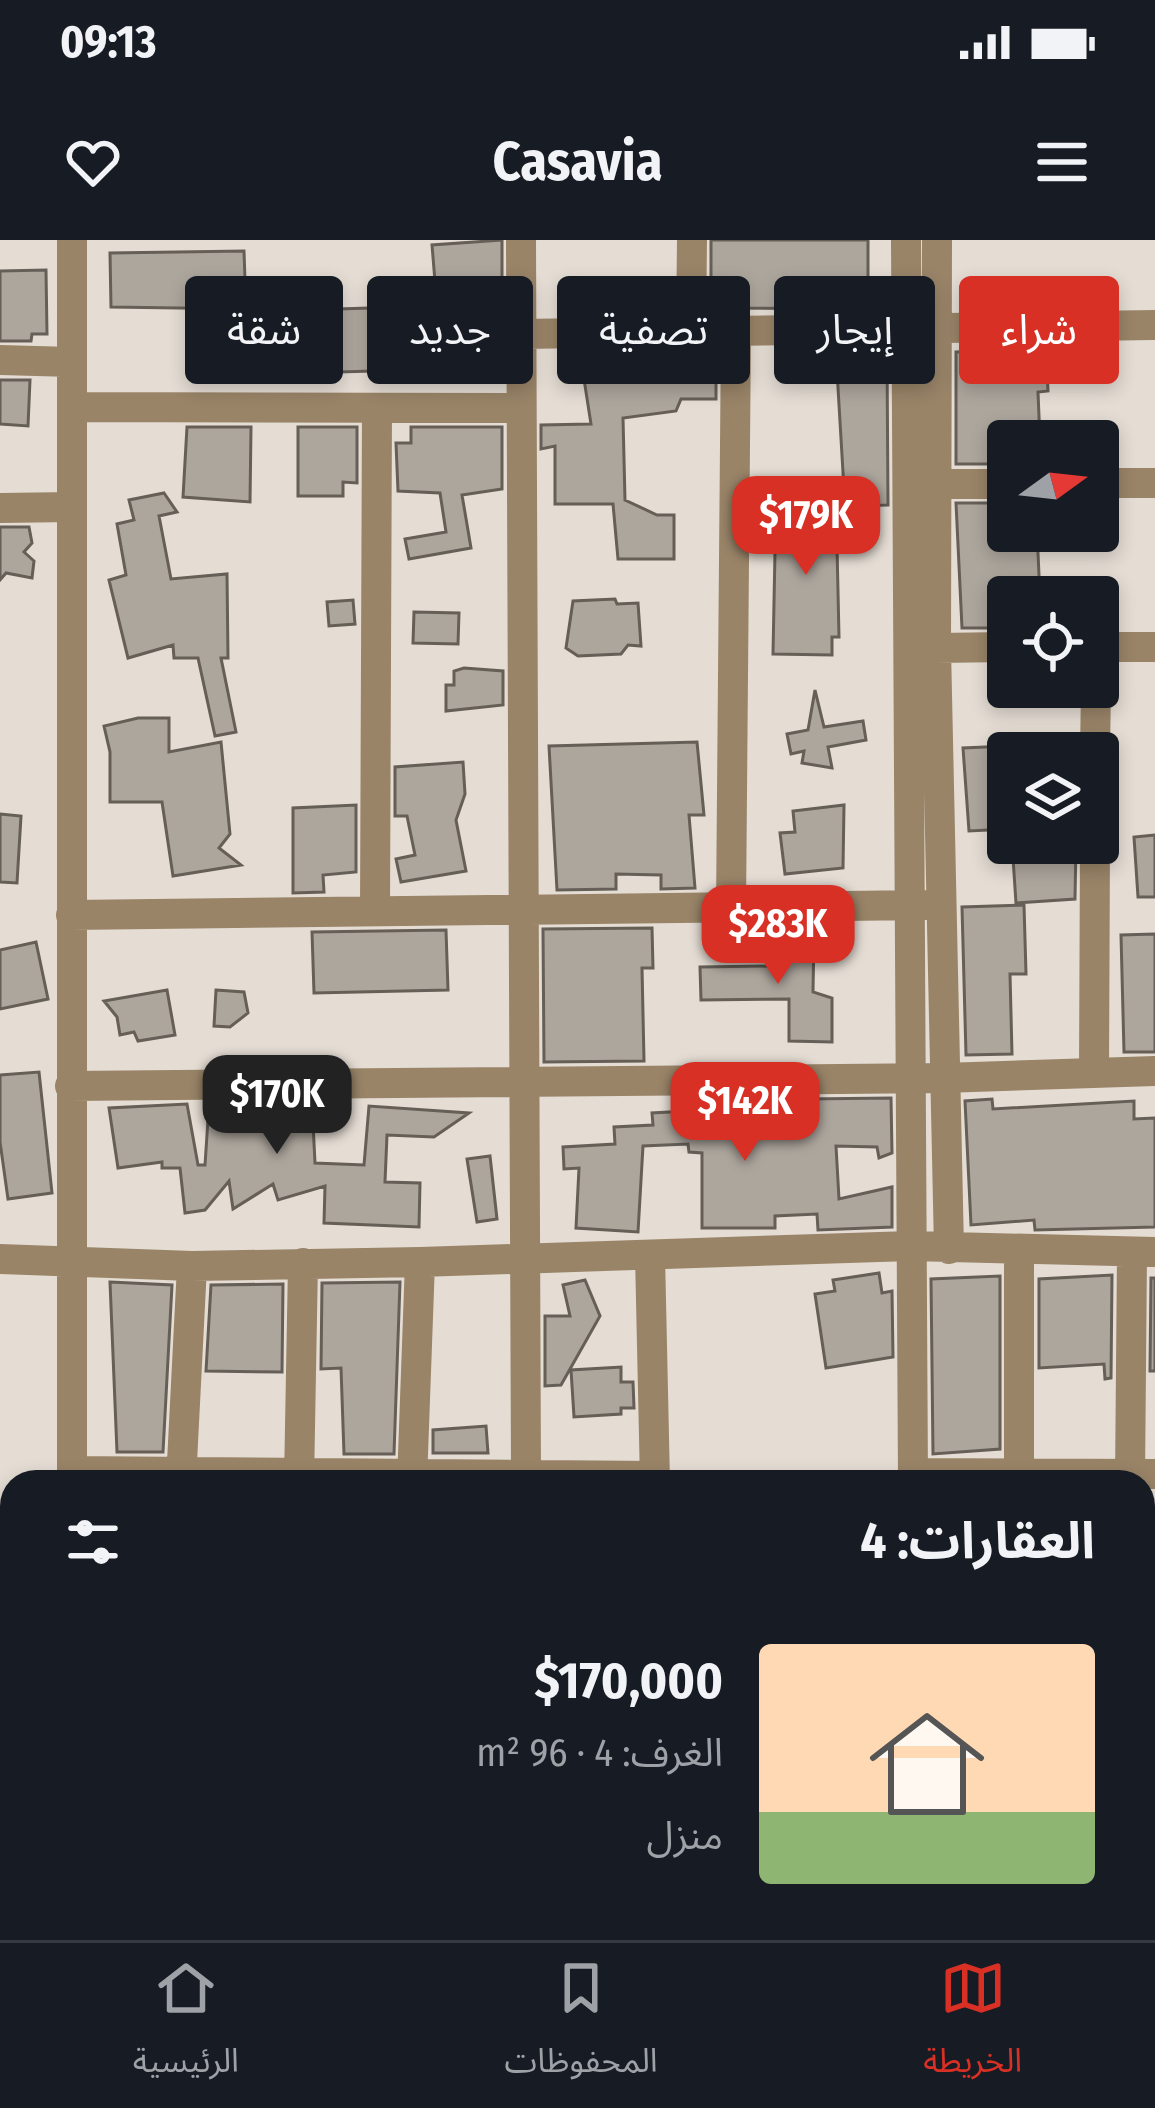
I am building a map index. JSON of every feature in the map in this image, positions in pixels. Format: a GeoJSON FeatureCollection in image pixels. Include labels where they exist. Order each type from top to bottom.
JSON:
{"type":"FeatureCollection","features":[{"type":"Feature","properties":{"kind":"street"},"geometry":{"type":"LineString","coordinates":[[72,240],[72,1470]]}},
{"type":"Feature","properties":{"kind":"street"},"geometry":{"type":"LineString","coordinates":[[521,240],[521,276]]}},
{"type":"Feature","properties":{"kind":"street"},"geometry":{"type":"LineString","coordinates":[[692,240],[692,276]]}},
{"type":"Feature","properties":{"kind":"street"},"geometry":{"type":"LineString","coordinates":[[906,240],[913,276]]}},
{"type":"Feature","properties":{"kind":"street"},"geometry":{"type":"LineString","coordinates":[[931,276],[937,240]]}},
{"type":"Feature","properties":{"kind":"street"},"geometry":{"type":"LineString","coordinates":[[935,328],[1155,325]]}},
{"type":"Feature","properties":{"kind":"street"},"geometry":{"type":"LineString","coordinates":[[0,360],[72,362]]}},
{"type":"Feature","properties":{"kind":"street"},"geometry":{"type":"LineString","coordinates":[[519,384],[528,1079],[526,1470]]}},
{"type":"Feature","properties":{"kind":"street"},"geometry":{"type":"LineString","coordinates":[[730,909],[735,384]]}},
{"type":"Feature","properties":{"kind":"street"},"geometry":{"type":"LineString","coordinates":[[913,1470],[907,904],[921,384]]}},
{"type":"Feature","properties":{"kind":"street"},"geometry":{"type":"LineString","coordinates":[[927,384],[937,484],[950,1249]]}},
{"type":"Feature","properties":{"kind":"street"},"geometry":{"type":"LineString","coordinates":[[72,407],[519,409]]}},
{"type":"Feature","properties":{"kind":"street"},"geometry":{"type":"LineString","coordinates":[[375,911],[377,408]]}},
{"type":"Feature","properties":{"kind":"street"},"geometry":{"type":"LineString","coordinates":[[1119,484],[1155,483]]}},
{"type":"Feature","properties":{"kind":"street"},"geometry":{"type":"LineString","coordinates":[[937,484],[987,484]]}},
{"type":"Feature","properties":{"kind":"street"},"geometry":{"type":"LineString","coordinates":[[0,508],[72,507]]}},
{"type":"Feature","properties":{"kind":"street"},"geometry":{"type":"LineString","coordinates":[[937,648],[987,647]]}},
{"type":"Feature","properties":{"kind":"street"},"geometry":{"type":"LineString","coordinates":[[1119,647],[1155,647]]}},
{"type":"Feature","properties":{"kind":"street"},"geometry":{"type":"LineString","coordinates":[[1094,1073],[1095,864]]}},
{"type":"Feature","properties":{"kind":"street"},"geometry":{"type":"LineString","coordinates":[[70,916],[942,906]]}},
{"type":"Feature","properties":{"kind":"street"},"geometry":{"type":"LineString","coordinates":[[70,1086],[944,1078],[1155,1071]]}},
{"type":"Feature","properties":{"kind":"street"},"geometry":{"type":"LineString","coordinates":[[0,1259],[192,1266],[910,1246],[1143,1252],[1138,1470]]}},
{"type":"Feature","properties":{"kind":"street"},"geometry":{"type":"LineString","coordinates":[[1019,1250],[1019,1470]]}},
{"type":"Feature","properties":{"kind":"street"},"geometry":{"type":"LineString","coordinates":[[650,1255],[655,1470]]}},
{"type":"Feature","properties":{"kind":"street"},"geometry":{"type":"LineString","coordinates":[[412,1470],[420,1262]]}},
{"type":"Feature","properties":{"kind":"street"},"geometry":{"type":"LineString","coordinates":[[299,1470],[303,1263]]}},
{"type":"Feature","properties":{"kind":"street"},"geometry":{"type":"LineString","coordinates":[[181,1470],[192,1266]]}},
{"type":"Feature","properties":{"kind":"building"},"geometry":{"type":"Polygon","coordinates":[[[502,240],[502,276],[435,276],[432,245],[502,240]]]}},
{"type":"Feature","properties":{"kind":"building"},"geometry":{"type":"Polygon","coordinates":[[[711,240],[868,240],[868,276],[774,276],[774,308],[750,308],[750,276],[711,276],[711,240]]]}},
{"type":"Feature","properties":{"kind":"building"},"geometry":{"type":"Polygon","coordinates":[[[244,251],[245,276],[185,276],[185,308],[111,307],[110,253],[244,251]]]}},
{"type":"Feature","properties":{"kind":"building"},"geometry":{"type":"Polygon","coordinates":[[[46,270],[47,334],[32,334],[31,341],[0,341],[0,271],[46,270]]]}},
{"type":"Feature","properties":{"kind":"building"},"geometry":{"type":"Polygon","coordinates":[[[367,308],[367,371],[343,372],[343,309],[367,308]]]}},
{"type":"Feature","properties":{"kind":"building"},"geometry":{"type":"Polygon","coordinates":[[[956,352],[959,384],[1048,384],[1048,391],[1038,392],[1039,420],[987,420],[987,464],[956,464],[956,352]]]}},
{"type":"Feature","properties":{"kind":"building"},"geometry":{"type":"Polygon","coordinates":[[[0,380],[30,380],[28,426],[0,424],[0,380]]]}},
{"type":"Feature","properties":{"kind":"building"},"geometry":{"type":"Polygon","coordinates":[[[585,384],[716,384],[716,399],[681,399],[676,411],[623,418],[625,500],[657,515],[674,515],[674,559],[618,559],[613,504],[555,504],[555,446],[541,449],[541,425],[591,424],[585,384]]]}},
{"type":"Feature","properties":{"kind":"building"},"geometry":{"type":"Polygon","coordinates":[[[838,384],[887,384],[888,505],[845,506],[838,384]]]}},
{"type":"Feature","properties":{"kind":"building"},"geometry":{"type":"Polygon","coordinates":[[[187,427],[251,427],[250,502],[183,497],[187,427]]]}},
{"type":"Feature","properties":{"kind":"building"},"geometry":{"type":"Polygon","coordinates":[[[298,427],[357,427],[357,483],[343,482],[343,496],[298,496],[298,427]]]}},
{"type":"Feature","properties":{"kind":"building"},"geometry":{"type":"Polygon","coordinates":[[[411,427],[502,427],[502,489],[462,495],[471,548],[409,559],[405,539],[446,532],[440,493],[398,491],[396,443],[411,443],[411,427]]]}},
{"type":"Feature","properties":{"kind":"building"},"geometry":{"type":"Polygon","coordinates":[[[164,493],[177,512],[159,516],[171,579],[227,574],[228,658],[221,658],[236,732],[215,736],[198,658],[174,658],[173,645],[128,658],[109,580],[126,575],[117,524],[134,520],[129,500],[164,493]]]}},
{"type":"Feature","properties":{"kind":"building"},"geometry":{"type":"Polygon","coordinates":[[[776,500],[836,501],[839,637],[832,637],[832,655],[773,654],[776,500]]]}},
{"type":"Feature","properties":{"kind":"building"},"geometry":{"type":"Polygon","coordinates":[[[956,503],[987,503],[987,552],[1038,552],[1039,576],[987,576],[987,628],[962,628],[956,503]]]}},
{"type":"Feature","properties":{"kind":"building"},"geometry":{"type":"Polygon","coordinates":[[[0,527],[29,527],[32,543],[24,552],[34,561],[32,578],[6,573],[0,580],[0,527]]]}},
{"type":"Feature","properties":{"kind":"building"},"geometry":{"type":"Polygon","coordinates":[[[615,599],[617,604],[638,603],[641,646],[628,645],[621,654],[578,656],[566,648],[573,601],[615,599]]]}},
{"type":"Feature","properties":{"kind":"building"},"geometry":{"type":"Polygon","coordinates":[[[353,600],[355,624],[329,626],[327,602],[353,600]]]}},
{"type":"Feature","properties":{"kind":"building"},"geometry":{"type":"Polygon","coordinates":[[[414,612],[459,613],[458,644],[413,643],[414,612]]]}},
{"type":"Feature","properties":{"kind":"building"},"geometry":{"type":"Polygon","coordinates":[[[454,671],[503,671],[503,705],[446,711],[446,685],[454,685],[454,671]]]}},
{"type":"Feature","properties":{"kind":"building"},"geometry":{"type":"Polygon","coordinates":[[[815,690],[824,727],[863,721],[866,740],[828,747],[832,768],[802,763],[804,751],[791,754],[787,734],[808,730],[815,690]]]}},
{"type":"Feature","properties":{"kind":"building"},"geometry":{"type":"Polygon","coordinates":[[[138,718],[169,718],[169,752],[221,742],[230,834],[219,848],[241,865],[173,876],[162,802],[110,802],[110,752],[104,726],[138,718]]]}},
{"type":"Feature","properties":{"kind":"building"},"geometry":{"type":"Polygon","coordinates":[[[697,742],[704,815],[689,815],[695,888],[661,889],[661,875],[616,874],[616,889],[557,890],[549,746],[697,742]]]}},
{"type":"Feature","properties":{"kind":"building"},"geometry":{"type":"Polygon","coordinates":[[[987,747],[987,830],[969,831],[963,748],[987,747]]]}},
{"type":"Feature","properties":{"kind":"building"},"geometry":{"type":"Polygon","coordinates":[[[463,762],[465,794],[456,820],[466,871],[401,882],[396,859],[415,855],[407,816],[395,816],[395,767],[463,762]]]}},
{"type":"Feature","properties":{"kind":"building"},"geometry":{"type":"Polygon","coordinates":[[[356,805],[356,872],[323,875],[324,892],[293,893],[293,808],[356,805]]]}},
{"type":"Feature","properties":{"kind":"building"},"geometry":{"type":"Polygon","coordinates":[[[844,805],[843,868],[785,874],[780,833],[795,832],[793,811],[844,805]]]}},
{"type":"Feature","properties":{"kind":"building"},"geometry":{"type":"Polygon","coordinates":[[[0,814],[21,816],[17,883],[0,882],[0,814]]]}},
{"type":"Feature","properties":{"kind":"building"},"geometry":{"type":"Polygon","coordinates":[[[1155,835],[1155,897],[1138,897],[1134,837],[1155,835]]]}},
{"type":"Feature","properties":{"kind":"building"},"geometry":{"type":"Polygon","coordinates":[[[1013,864],[1076,864],[1075,899],[1016,903],[1013,864]]]}},
{"type":"Feature","properties":{"kind":"building"},"geometry":{"type":"Polygon","coordinates":[[[1024,905],[1026,974],[1010,974],[1012,1054],[966,1055],[962,907],[1024,905]]]}},
{"type":"Feature","properties":{"kind":"building"},"geometry":{"type":"Polygon","coordinates":[[[652,928],[653,968],[642,968],[644,1061],[544,1062],[543,929],[652,928]]]}},
{"type":"Feature","properties":{"kind":"building"},"geometry":{"type":"Polygon","coordinates":[[[446,930],[448,990],[314,993],[312,932],[446,930]]]}},
{"type":"Feature","properties":{"kind":"building"},"geometry":{"type":"Polygon","coordinates":[[[1155,934],[1155,1052],[1124,1052],[1121,935],[1155,934]]]}},
{"type":"Feature","properties":{"kind":"building"},"geometry":{"type":"Polygon","coordinates":[[[774,935],[814,935],[813,992],[832,998],[832,1042],[789,1041],[789,999],[701,1000],[700,967],[773,966],[774,935]]]}},
{"type":"Feature","properties":{"kind":"building"},"geometry":{"type":"Polygon","coordinates":[[[36,942],[48,999],[0,1009],[0,950],[36,942]]]}},
{"type":"Feature","properties":{"kind":"building"},"geometry":{"type":"Polygon","coordinates":[[[167,990],[175,1035],[138,1041],[134,1032],[120,1035],[117,1017],[104,1001],[167,990]]]}},
{"type":"Feature","properties":{"kind":"building"},"geometry":{"type":"Polygon","coordinates":[[[216,990],[244,992],[248,1013],[230,1027],[214,1026],[216,990]]]}},
{"type":"Feature","properties":{"kind":"building"},"geometry":{"type":"Polygon","coordinates":[[[39,1072],[52,1193],[8,1199],[0,1142],[0,1075],[39,1072]]]}},
{"type":"Feature","properties":{"kind":"building"},"geometry":{"type":"Polygon","coordinates":[[[891,1098],[892,1153],[879,1158],[877,1147],[836,1146],[839,1199],[892,1187],[892,1227],[818,1230],[817,1214],[775,1216],[775,1228],[702,1228],[702,1153],[689,1152],[688,1144],[643,1146],[638,1232],[576,1228],[579,1168],[564,1169],[563,1147],[615,1144],[614,1127],[653,1125],[652,1113],[725,1109],[731,1100],[891,1098]]]}},
{"type":"Feature","properties":{"kind":"building"},"geometry":{"type":"Polygon","coordinates":[[[992,1099],[993,1109],[1134,1101],[1134,1119],[1155,1118],[1155,1227],[1035,1230],[1034,1220],[971,1225],[965,1101],[992,1099]]]}},
{"type":"Feature","properties":{"kind":"building"},"geometry":{"type":"Polygon","coordinates":[[[312,1103],[315,1163],[364,1165],[369,1106],[469,1113],[434,1137],[387,1135],[385,1182],[420,1183],[419,1227],[324,1223],[325,1186],[278,1200],[273,1184],[233,1209],[229,1181],[205,1210],[185,1213],[180,1168],[162,1168],[162,1162],[118,1168],[109,1108],[187,1104],[198,1165],[205,1165],[209,1104],[312,1103]]]}},
{"type":"Feature","properties":{"kind":"building"},"geometry":{"type":"Polygon","coordinates":[[[490,1156],[497,1219],[477,1222],[467,1159],[490,1156]]]}},
{"type":"Feature","properties":{"kind":"building"},"geometry":{"type":"Polygon","coordinates":[[[879,1273],[882,1293],[892,1291],[893,1357],[826,1368],[815,1294],[835,1291],[833,1280],[879,1273]]]}},
{"type":"Feature","properties":{"kind":"building"},"geometry":{"type":"Polygon","coordinates":[[[1112,1275],[1111,1378],[1105,1379],[1104,1364],[1039,1368],[1039,1279],[1112,1275]]]}},
{"type":"Feature","properties":{"kind":"building"},"geometry":{"type":"Polygon","coordinates":[[[1000,1276],[1000,1449],[933,1454],[931,1279],[1000,1276]]]}},
{"type":"Feature","properties":{"kind":"building"},"geometry":{"type":"Polygon","coordinates":[[[1151,1278],[1155,1278],[1155,1371],[1150,1371],[1151,1278]]]}},
{"type":"Feature","properties":{"kind":"building"},"geometry":{"type":"Polygon","coordinates":[[[585,1280],[600,1316],[561,1385],[545,1386],[545,1316],[570,1316],[563,1285],[585,1280]]]}},
{"type":"Feature","properties":{"kind":"building"},"geometry":{"type":"Polygon","coordinates":[[[110,1282],[172,1285],[163,1452],[117,1452],[110,1282]]]}},
{"type":"Feature","properties":{"kind":"building"},"geometry":{"type":"Polygon","coordinates":[[[400,1282],[394,1454],[344,1454],[341,1368],[321,1369],[322,1283],[400,1282]]]}},
{"type":"Feature","properties":{"kind":"building"},"geometry":{"type":"Polygon","coordinates":[[[283,1284],[282,1372],[206,1371],[211,1285],[283,1284]]]}},
{"type":"Feature","properties":{"kind":"building"},"geometry":{"type":"Polygon","coordinates":[[[621,1367],[621,1382],[633,1382],[634,1408],[621,1408],[621,1414],[574,1417],[571,1370],[621,1367]]]}},
{"type":"Feature","properties":{"kind":"building"},"geometry":{"type":"Polygon","coordinates":[[[486,1426],[488,1453],[433,1453],[433,1430],[486,1426]]]}}]}
